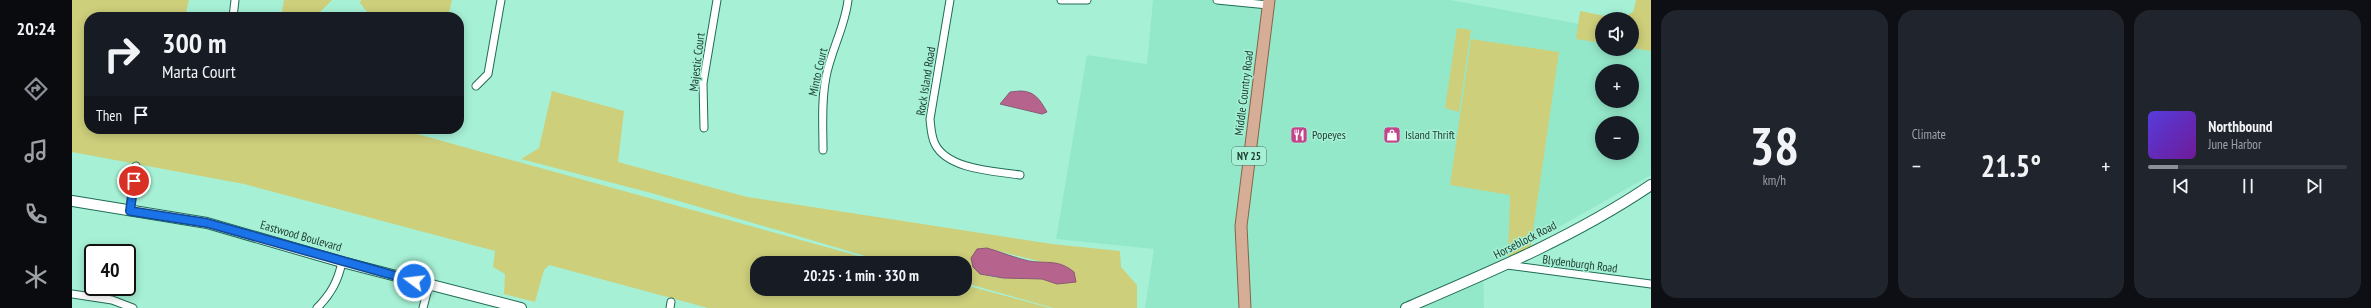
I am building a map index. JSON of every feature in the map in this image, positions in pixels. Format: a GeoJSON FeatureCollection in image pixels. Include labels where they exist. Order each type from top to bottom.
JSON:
{"type":"FeatureCollection","features":[{"type":"Feature","properties":{"kind":"main road","name":"Middle Country Road"},"geometry":{"type":"LineString","coordinates":[[1245,308],[1240,226],[1269,3]]}},
{"type":"Feature","properties":{"kind":"street"},"geometry":{"type":"LineString","coordinates":[[233,12],[235,0]]}},
{"type":"Feature","properties":{"kind":"street"},"geometry":{"type":"LineString","coordinates":[[476,86],[488,74],[501,0]]}},
{"type":"Feature","properties":{"kind":"street","name":"Majestic Court"},"geometry":{"type":"LineString","coordinates":[[704,128],[703,83],[716,0]]}},
{"type":"Feature","properties":{"kind":"street","name":"Minto Court"},"geometry":{"type":"LineString","coordinates":[[823,150],[822,106],[826,76],[846,20],[848,0]]}},
{"type":"Feature","properties":{"kind":"street","name":"Rock Island Road"},"geometry":{"type":"LineString","coordinates":[[950,0],[930,119],[932,136],[936,146],[961,165],[1020,175]]}},
{"type":"Feature","properties":{"kind":"street"},"geometry":{"type":"LineString","coordinates":[[1061,0],[1087,0]]}},
{"type":"Feature","properties":{"kind":"street"},"geometry":{"type":"LineString","coordinates":[[1217,0],[1269,3]]}},
{"type":"Feature","properties":{"kind":"street"},"geometry":{"type":"LineString","coordinates":[[130,211],[136,166]]}},
{"type":"Feature","properties":{"kind":"street","name":"Horseblock Road"},"geometry":{"type":"LineString","coordinates":[[1406,308],[1507,265],[1585,224],[1651,185]]}},
{"type":"Feature","properties":{"kind":"street","name":"Eastwood Boulevard"},"geometry":{"type":"LineString","coordinates":[[72,201],[207,223],[342,262],[521,308]]}},
{"type":"Feature","properties":{"kind":"street"},"geometry":{"type":"LineString","coordinates":[[317,308],[326,300],[337,282],[342,262]]}},
{"type":"Feature","properties":{"kind":"street","name":"Blydenburgh Road"},"geometry":{"type":"LineString","coordinates":[[1507,265],[1651,284]]}},
{"type":"Feature","properties":{"kind":"street"},"geometry":{"type":"LineString","coordinates":[[423,308],[429,285]]}},
{"type":"Feature","properties":{"kind":"street"},"geometry":{"type":"LineString","coordinates":[[72,294],[112,300],[133,308]]}},
{"type":"Feature","properties":{"kind":"shaded area"},"geometry":{"type":"Polygon","coordinates":[[[72,0],[189,0],[186,12],[84,12],[84,134],[417,134],[859,256],[750,256],[750,296],[972,296],[972,287],[1050,308],[708,308],[549,265],[544,270],[535,302],[504,294],[505,274],[493,267],[495,251],[244,184],[72,152],[72,0]]]}},
{"type":"Feature","properties":{"kind":"shaded area"},"geometry":{"type":"Polygon","coordinates":[[[284,0],[332,0],[320,12],[282,12],[284,0]]]}},
{"type":"Feature","properties":{"kind":"shaded area"},"geometry":{"type":"Polygon","coordinates":[[[361,0],[452,0],[449,12],[367,12],[360,3],[361,0]]]}},
{"type":"Feature","properties":{"kind":"shaded area"},"geometry":{"type":"Polygon","coordinates":[[[1153,0],[1450,0],[1595,27],[1595,56],[1639,56],[1639,34],[1651,37],[1651,175],[1483,270],[1484,308],[1145,308],[1154,249],[1056,239],[1087,55],[1147,64],[1153,0]]]}},
{"type":"Feature","properties":{"kind":"shaded area"},"geometry":{"type":"Polygon","coordinates":[[[1636,0],[1651,0],[1651,51],[1639,49],[1639,12],[1633,12],[1636,0]]]}},
{"type":"Feature","properties":{"kind":"shaded area"},"geometry":{"type":"Polygon","coordinates":[[[1580,11],[1595,14],[1595,42],[1576,39],[1580,11]]]}},
{"type":"Feature","properties":{"kind":"shaded area"},"geometry":{"type":"Polygon","coordinates":[[[1457,28],[1471,30],[1459,112],[1445,108],[1457,28]]]}},
{"type":"Feature","properties":{"kind":"shaded area"},"geometry":{"type":"Polygon","coordinates":[[[1471,39],[1559,52],[1530,251],[1508,260],[1510,195],[1450,185],[1471,39]]]}},
{"type":"Feature","properties":{"kind":"shaded area"},"geometry":{"type":"Polygon","coordinates":[[[552,91],[624,111],[618,162],[747,197],[1052,244],[1120,251],[1121,267],[1137,285],[1137,308],[1053,308],[972,285],[972,256],[865,256],[655,194],[521,159],[539,148],[552,91]],[[987,248],[973,267],[980,273],[997,278],[1033,278],[1048,280],[1057,284],[1038,261],[987,248]]]}},
{"type":"Feature","properties":{"kind":"shaded area"},"geometry":{"type":"Polygon","coordinates":[[[1020,91],[1033,94],[1047,112],[1042,114],[1000,104],[1010,92],[1020,91]]]}},
{"type":"Feature","properties":{"kind":"shaded area"},"geometry":{"type":"Polygon","coordinates":[[[987,248],[1029,261],[1063,265],[1074,272],[1076,282],[1057,284],[1042,279],[1003,278],[980,274],[973,267],[972,262],[972,256],[977,249],[987,248]]]}},
{"type":"Feature","properties":{"kind":"place","name":"Popeyes"},"geometry":{"type":"Point","coordinates":[1299,135]}},
{"type":"Feature","properties":{"kind":"place","name":"Island Thrift"},"geometry":{"type":"Point","coordinates":[1392,135]}},
{"type":"Feature","properties":{"kind":"route"},"geometry":{"type":"LineString","coordinates":[[134,181],[130,211],[207,223],[414,281]]}}]}
